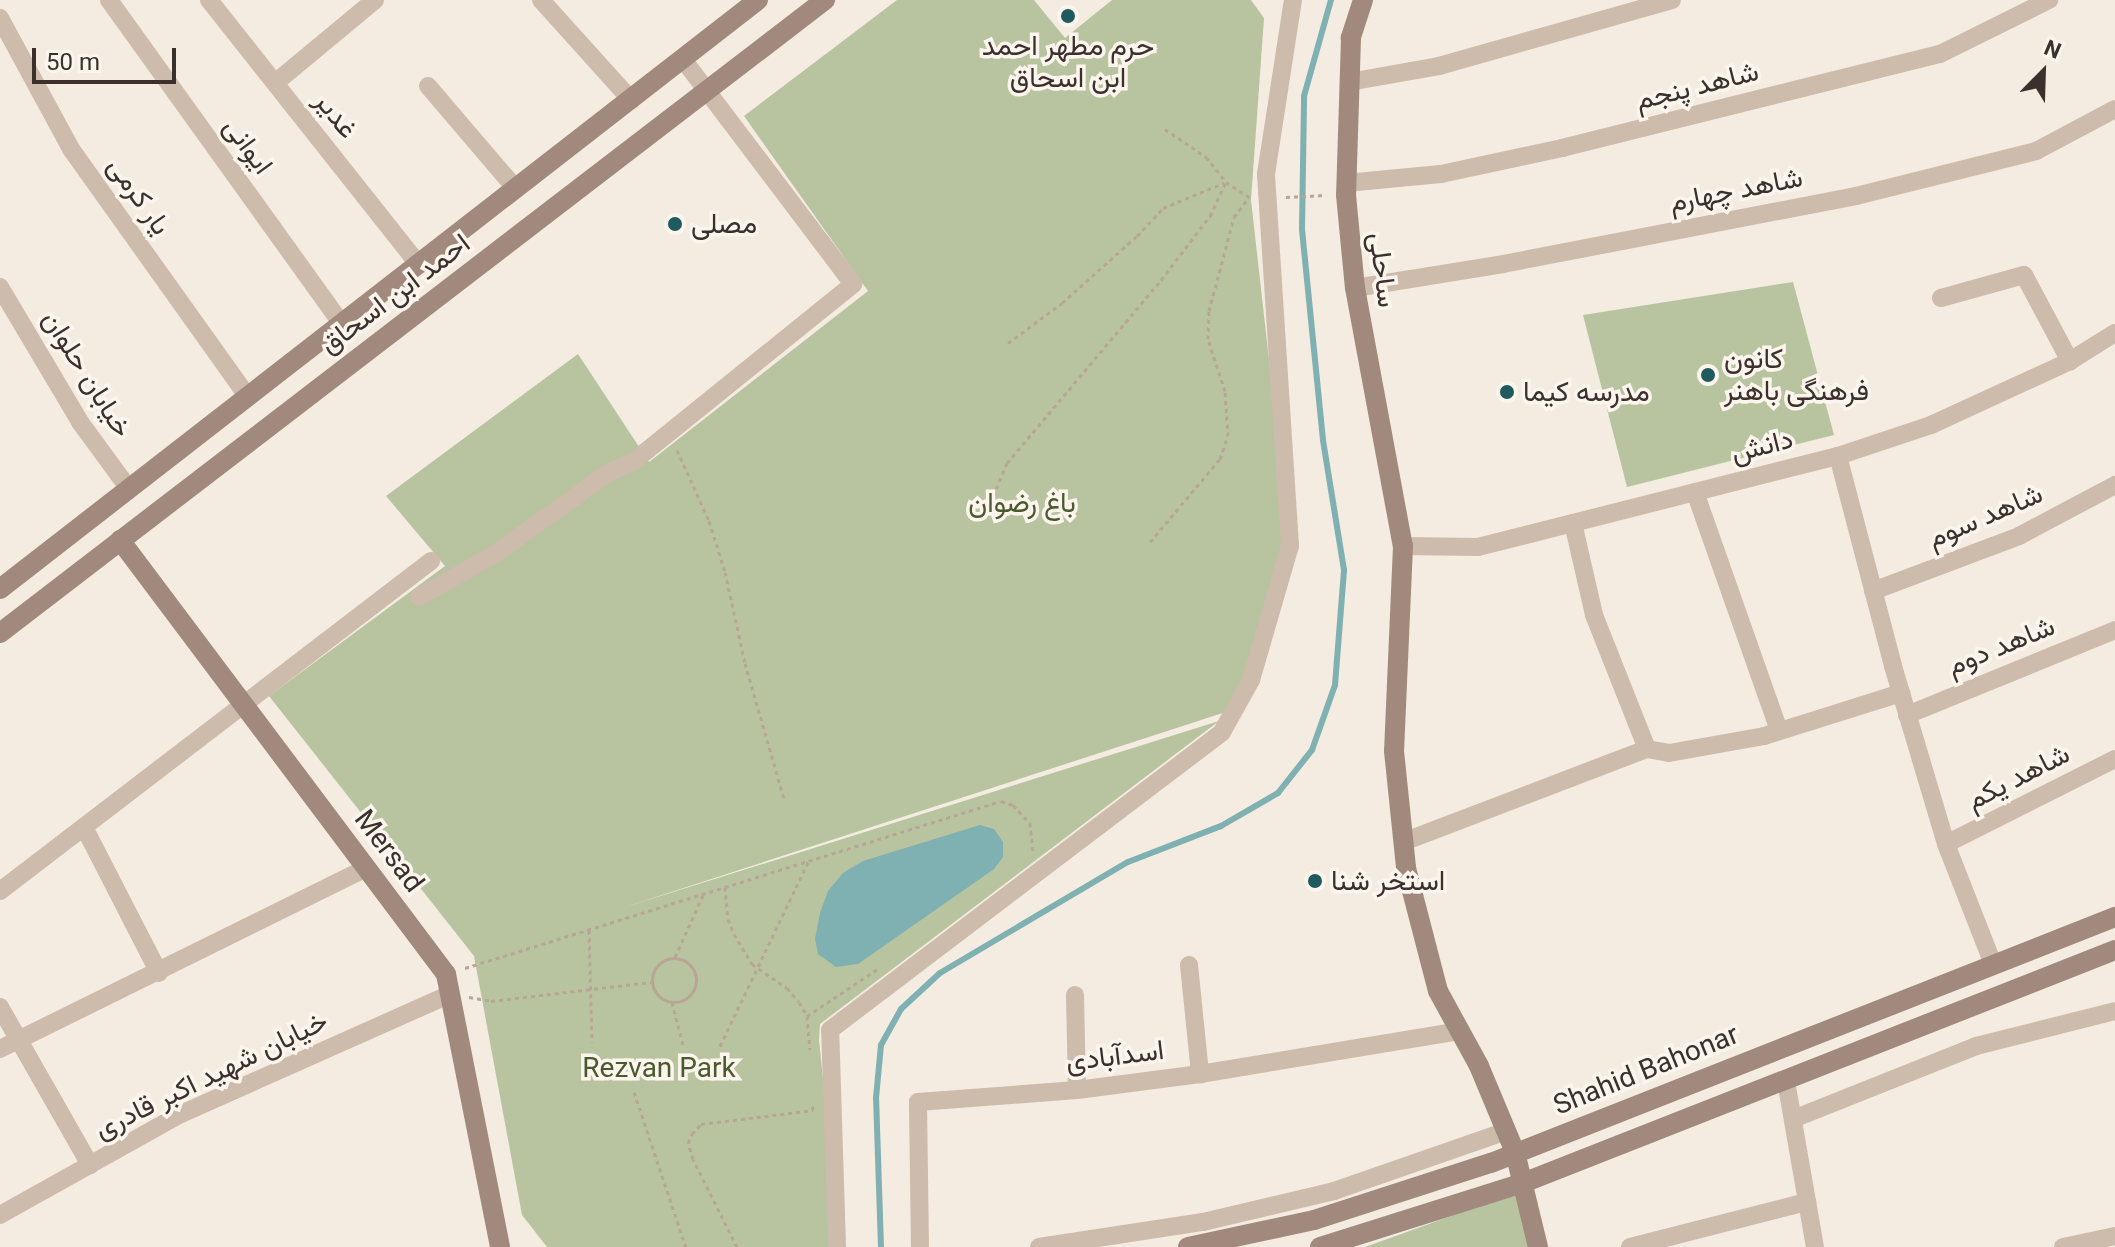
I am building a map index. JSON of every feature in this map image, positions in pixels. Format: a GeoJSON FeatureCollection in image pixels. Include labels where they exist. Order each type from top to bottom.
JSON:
{"type":"FeatureCollection","features":[{"type":"Feature","properties":{"kind":"main road","name":"احمد ابن اسحاق"},"geometry":{"type":"LineString","coordinates":[[0,633],[825,0]]}},
{"type":"Feature","properties":{"kind":"main road","name":"ساحلی"},"geometry":{"type":"LineString","coordinates":[[1363,0],[1351,38],[1337,189],[1403,546],[1394,751],[1406,868],[1438,991],[1460,1031],[1515,1152],[1538,1247]]}},
{"type":"Feature","properties":{"kind":"main road","name":"احمد ابن اسحاق"},"geometry":{"type":"LineString","coordinates":[[0,589],[631,100],[746,4]]}},
{"type":"Feature","properties":{"kind":"main road","name":"Mersad"},"geometry":{"type":"LineString","coordinates":[[120,540],[244,702],[448,984],[498,1238]]}},
{"type":"Feature","properties":{"kind":"main road","name":"Shahid Bahonar"},"geometry":{"type":"LineString","coordinates":[[1188,1247],[1314,1220],[1385,1199],[1515,1152],[2115,917]]}},
{"type":"Feature","properties":{"kind":"main road"},"geometry":{"type":"LineString","coordinates":[[1320,1247],[1523,1183],[2115,950]]}},
{"type":"Feature","properties":{"kind":"main road"},"geometry":{"type":"LineString","coordinates":[[498,1238],[514,1247]]}},
{"type":"Feature","properties":{"kind":"street","name":"ایوانی"},"geometry":{"type":"LineString","coordinates":[[109,0],[342,324]]}},
{"type":"Feature","properties":{"kind":"street","name":"غدیر"},"geometry":{"type":"LineString","coordinates":[[209,0],[419,265]]}},
{"type":"Feature","properties":{"kind":"street"},"geometry":{"type":"LineString","coordinates":[[275,83],[375,0]]}},
{"type":"Feature","properties":{"kind":"street"},"geometry":{"type":"LineString","coordinates":[[541,0],[631,100]]}},
{"type":"Feature","properties":{"kind":"street"},"geometry":{"type":"LineString","coordinates":[[837,1247],[830,1030],[1222,732],[1251,680],[1290,546],[1285,434],[1264,198],[1293,0]]}},
{"type":"Feature","properties":{"kind":"street"},"geometry":{"type":"LineString","coordinates":[[1349,82],[1439,66],[1672,0]]}},
{"type":"Feature","properties":{"kind":"street","name":"شاهد پنجم"},"geometry":{"type":"LineString","coordinates":[[1337,189],[1441,174],[1562,148],[1940,54],[2049,0]]}},
{"type":"Feature","properties":{"kind":"street","name":"یار کرمی"},"geometry":{"type":"LineString","coordinates":[[0,18],[71,149],[248,397]]}},
{"type":"Feature","properties":{"kind":"street"},"geometry":{"type":"LineString","coordinates":[[419,597],[541,524],[669,432],[853,284],[683,59]]}},
{"type":"Feature","properties":{"kind":"street"},"geometry":{"type":"LineString","coordinates":[[428,86],[516,189]]}},
{"type":"Feature","properties":{"kind":"street","name":"شاهد چهارم"},"geometry":{"type":"LineString","coordinates":[[1355,288],[1503,264],[1856,196],[2036,151],[2115,109]]}},
{"type":"Feature","properties":{"kind":"street"},"geometry":{"type":"LineString","coordinates":[[1941,298],[2024,275],[2070,361]]}},
{"type":"Feature","properties":{"kind":"street","name":"خیابان حلوان"},"geometry":{"type":"LineString","coordinates":[[0,287],[80,422],[129,489]]}},
{"type":"Feature","properties":{"kind":"street","name":"دانش"},"geometry":{"type":"LineString","coordinates":[[1403,546],[1478,547],[1838,456],[1931,425],[2070,361],[2115,333]]}},
{"type":"Feature","properties":{"kind":"street"},"geometry":{"type":"LineString","coordinates":[[1838,456],[1907,715],[1946,844],[1993,964]]}},
{"type":"Feature","properties":{"kind":"street","name":"شاهد سوم"},"geometry":{"type":"LineString","coordinates":[[1873,591],[2019,536],[2115,485]]}},
{"type":"Feature","properties":{"kind":"street"},"geometry":{"type":"LineString","coordinates":[[1695,492],[1779,731]]}},
{"type":"Feature","properties":{"kind":"street"},"geometry":{"type":"LineString","coordinates":[[1573,523],[1594,615],[1647,749]]}},
{"type":"Feature","properties":{"kind":"street"},"geometry":{"type":"LineString","coordinates":[[0,891],[431,561]]}},
{"type":"Feature","properties":{"kind":"street","name":"شاهد دوم"},"geometry":{"type":"LineString","coordinates":[[1907,715],[2115,630]]}},
{"type":"Feature","properties":{"kind":"street"},"geometry":{"type":"LineString","coordinates":[[1403,842],[1647,749],[1669,753],[1779,731],[1901,693]]}},
{"type":"Feature","properties":{"kind":"street","name":"شاهد یکم"},"geometry":{"type":"LineString","coordinates":[[1946,844],[2115,759]]}},
{"type":"Feature","properties":{"kind":"street"},"geometry":{"type":"LineString","coordinates":[[84,827],[159,973]]}},
{"type":"Feature","properties":{"kind":"street"},"geometry":{"type":"LineString","coordinates":[[0,1049],[366,868]]}},
{"type":"Feature","properties":{"kind":"street"},"geometry":{"type":"LineString","coordinates":[[1189,965],[1200,1074]]}},
{"type":"Feature","properties":{"kind":"street","name":"خیابان شهید اکبر قادری"},"geometry":{"type":"LineString","coordinates":[[0,1215],[181,1114],[448,984]]}},
{"type":"Feature","properties":{"kind":"street"},"geometry":{"type":"LineString","coordinates":[[1075,995],[1077,1090]]}},
{"type":"Feature","properties":{"kind":"street"},"geometry":{"type":"LineString","coordinates":[[0,1007],[90,1165]]}},
{"type":"Feature","properties":{"kind":"street"},"geometry":{"type":"LineString","coordinates":[[1793,1119],[1976,1046],[2115,1011]]}},
{"type":"Feature","properties":{"kind":"street","name":"اسدآبادی"},"geometry":{"type":"LineString","coordinates":[[920,1247],[918,1102],[1077,1090],[1200,1074],[1460,1031]]}},
{"type":"Feature","properties":{"kind":"street"},"geometry":{"type":"LineString","coordinates":[[1786,1081],[1815,1247]]}},
{"type":"Feature","properties":{"kind":"street"},"geometry":{"type":"LineString","coordinates":[[1039,1247],[1203,1222],[1334,1191],[1506,1131]]}},
{"type":"Feature","properties":{"kind":"street"},"geometry":{"type":"LineString","coordinates":[[1630,1247],[1807,1202]]}},
{"type":"Feature","properties":{"kind":"street"},"geometry":{"type":"LineString","coordinates":[[2063,1247],[2115,1236]]}},
{"type":"Feature","properties":{"kind":"path"},"geometry":{"type":"LineString","coordinates":[[1165,129],[1206,157],[1226,182],[1264,198]]}},
{"type":"Feature","properties":{"kind":"path"},"geometry":{"type":"LineString","coordinates":[[1008,343],[1062,303],[1137,236],[1163,208],[1226,182]]}},
{"type":"Feature","properties":{"kind":"path"},"geometry":{"type":"LineString","coordinates":[[987,511],[1007,463],[1161,280],[1210,216],[1226,182]]}},
{"type":"Feature","properties":{"kind":"path"},"geometry":{"type":"LineString","coordinates":[[1150,542],[1220,459],[1228,436],[1225,391],[1208,339],[1209,311],[1234,217],[1264,198],[1337,189]]}},
{"type":"Feature","properties":{"kind":"path"},"geometry":{"type":"LineString","coordinates":[[669,432],[709,521],[725,572],[745,663],[784,799]]}},
{"type":"Feature","properties":{"kind":"path"},"geometry":{"type":"LineString","coordinates":[[448,984],[589,930],[1001,801],[1013,805],[1030,823],[1034,848],[1030,860]]}},
{"type":"Feature","properties":{"kind":"path"},"geometry":{"type":"LineString","coordinates":[[720,1046],[809,860]]}},
{"type":"Feature","properties":{"kind":"path"},"geometry":{"type":"LineString","coordinates":[[725,887],[728,919],[734,934],[758,968],[787,988],[807,1016],[810,1050]]}},
{"type":"Feature","properties":{"kind":"path"},"geometry":{"type":"LineString","coordinates":[[675,957],[704,893]]}},
{"type":"Feature","properties":{"kind":"path"},"geometry":{"type":"LineString","coordinates":[[589,930],[592,1042]]}},
{"type":"Feature","properties":{"kind":"path"},"geometry":{"type":"LineString","coordinates":[[675,957],[689,964],[695,985],[687,997],[672,1002],[658,995],[651,982],[660,961],[675,957]]}},
{"type":"Feature","properties":{"kind":"path"},"geometry":{"type":"LineString","coordinates":[[807,1016],[883,965]]}},
{"type":"Feature","properties":{"kind":"path"},"geometry":{"type":"LineString","coordinates":[[448,984],[491,1001],[651,982]]}},
{"type":"Feature","properties":{"kind":"path"},"geometry":{"type":"LineString","coordinates":[[672,1002],[683,1045]]}},
{"type":"Feature","properties":{"kind":"path"},"geometry":{"type":"LineString","coordinates":[[634,1092],[686,1247]]}},
{"type":"Feature","properties":{"kind":"path"},"geometry":{"type":"LineString","coordinates":[[737,1247],[693,1159],[688,1143],[692,1134],[701,1124],[813,1110],[812,1103]]}},
{"type":"Feature","properties":{"kind":"green space","name":"باغ رضوان"},"geometry":{"type":"Polygon","coordinates":[[[897,0],[1034,0],[1065,38],[1112,0],[1251,0],[1264,18],[1251,200],[1290,546],[1235,709],[622,908],[1219,721],[820,1024],[819,1040],[837,1212],[832,1247],[547,1247],[522,1215],[474,956],[269,696],[445,566],[386,496],[578,354],[649,462],[868,291],[744,116],[897,0]]]}},
{"type":"Feature","properties":{"kind":"green space","name":"کانون فرهنگی باهنر"},"geometry":{"type":"Polygon","coordinates":[[[1793,282],[1834,435],[1627,487],[1583,315],[1793,282]]]}},
{"type":"Feature","properties":{"kind":"green space"},"geometry":{"type":"Polygon","coordinates":[[[1519,1195],[1532,1247],[1365,1247],[1490,1202],[1519,1195]]]}},
{"type":"Feature","properties":{"kind":"water"},"geometry":{"type":"Polygon","coordinates":[[[980,825],[994,829],[1003,842],[1003,857],[994,869],[858,964],[836,967],[818,954],[815,939],[820,913],[828,891],[843,873],[863,861],[980,825]]]}},
{"type":"Feature","properties":{"kind":"waterway"},"geometry":{"type":"LineString","coordinates":[[881,1247],[876,1098],[881,1045],[901,1009],[940,973],[1128,862],[1221,826],[1278,793],[1312,750],[1335,685],[1344,570],[1323,440],[1302,229],[1304,96],[1331,0]]}},
{"type":"Feature","properties":{"kind":"place","name":"حرم مطهر احمد ابن اسحاق"},"geometry":{"type":"Point","coordinates":[1068,16]}},
{"type":"Feature","properties":{"kind":"place","name":"مصلی"},"geometry":{"type":"Point","coordinates":[675,224]}},
{"type":"Feature","properties":{"kind":"place","name":"کانون فرهنگی باهنر"},"geometry":{"type":"Point","coordinates":[1708,375]}},
{"type":"Feature","properties":{"kind":"place","name":"مدرسه کیما"},"geometry":{"type":"Point","coordinates":[1507,392]}},
{"type":"Feature","properties":{"kind":"place","name":"استخر شنا"},"geometry":{"type":"Point","coordinates":[1315,881]}},
{"type":"Feature","properties":{"kind":"park label","name":"Rezvan Park"},"geometry":{"type":"Point","coordinates":[659,1068]}}]}
